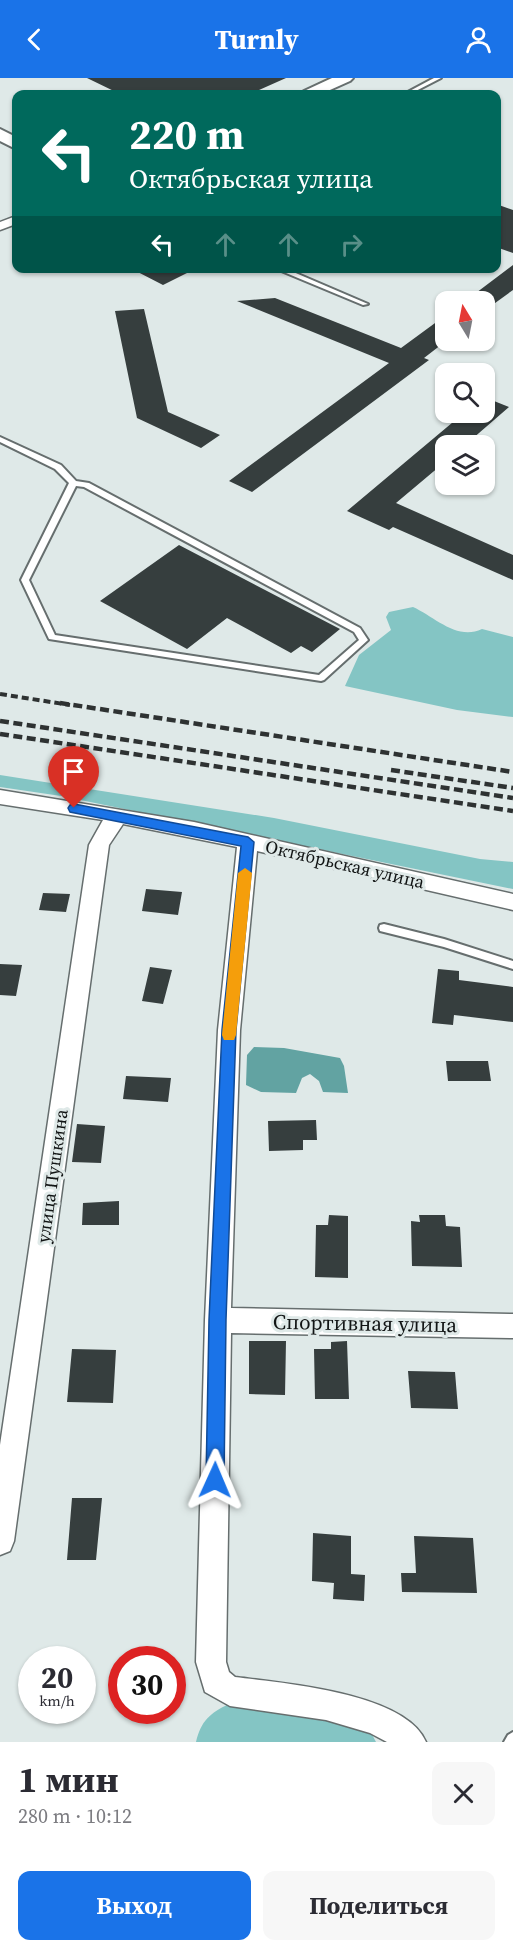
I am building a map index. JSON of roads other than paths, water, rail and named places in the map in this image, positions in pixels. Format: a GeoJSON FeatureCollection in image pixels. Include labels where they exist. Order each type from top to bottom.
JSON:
{"type":"FeatureCollection","features":[{"type":"Feature","properties":{"kind":"street"},"geometry":{"type":"LineString","coordinates":[[318,90],[345,78]]}},
{"type":"Feature","properties":{"kind":"street","name":"Октябрьская улица"},"geometry":{"type":"LineString","coordinates":[[0,797],[118,816],[248,842],[513,902]]}},
{"type":"Feature","properties":{"kind":"street","name":"улица Пушкина"},"geometry":{"type":"LineString","coordinates":[[0,1541],[99,845],[105,832],[118,816]]}},
{"type":"Feature","properties":{"kind":"street"},"geometry":{"type":"LineString","coordinates":[[248,842],[229,1030],[218,1320],[211,1662],[216,1682],[230,1691],[336,1708],[379,1721],[411,1742]]}},
{"type":"Feature","properties":{"kind":"street","name":"Спортивная улица"},"geometry":{"type":"LineString","coordinates":[[218,1320],[513,1326]]}},
{"type":"Feature","properties":{"kind":"lane"},"geometry":{"type":"LineString","coordinates":[[415,90],[438,78]]}},
{"type":"Feature","properties":{"kind":"lane"},"geometry":{"type":"LineString","coordinates":[[289,273],[365,304]]}},
{"type":"Feature","properties":{"kind":"lane"},"geometry":{"type":"LineString","coordinates":[[0,440],[58,467],[73,483],[86,485],[357,630],[364,640],[321,678],[52,637],[25,580],[73,483]]}},
{"type":"Feature","properties":{"kind":"lane"},"geometry":{"type":"LineString","coordinates":[[384,928],[444,943],[513,965]]}},
{"type":"Feature","properties":{"kind":"railway"},"geometry":{"type":"LineString","coordinates":[[0,694],[70,705]]}},
{"type":"Feature","properties":{"kind":"railway"},"geometry":{"type":"LineString","coordinates":[[60,703],[513,772]]}},
{"type":"Feature","properties":{"kind":"railway"},"geometry":{"type":"LineString","coordinates":[[0,721],[513,798]]}},
{"type":"Feature","properties":{"kind":"railway"},"geometry":{"type":"LineString","coordinates":[[0,734],[513,811]]}},
{"type":"Feature","properties":{"kind":"railway"},"geometry":{"type":"LineString","coordinates":[[391,770],[513,788]]}}]}
